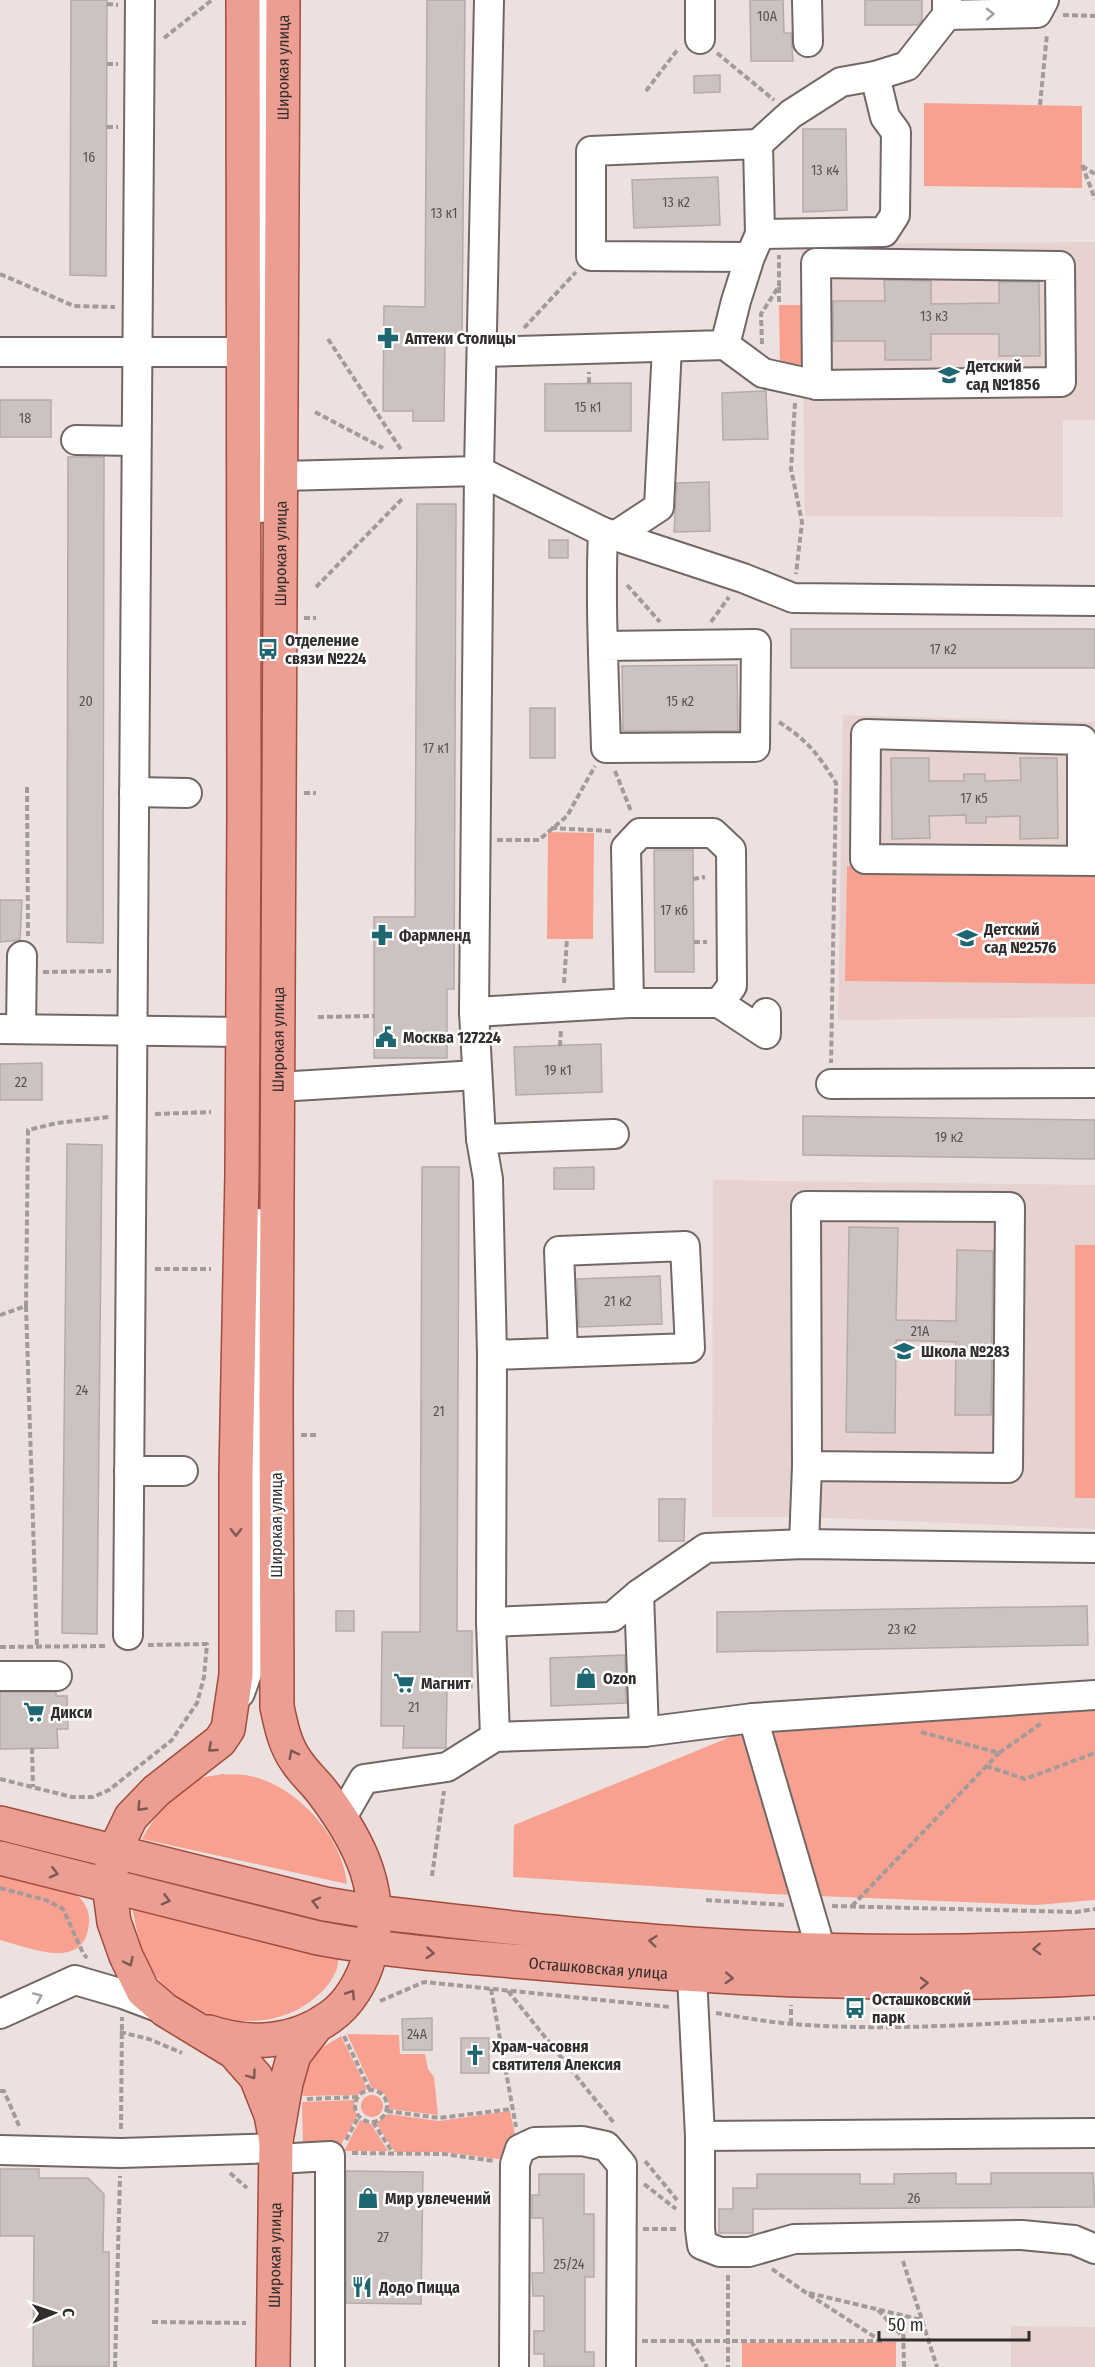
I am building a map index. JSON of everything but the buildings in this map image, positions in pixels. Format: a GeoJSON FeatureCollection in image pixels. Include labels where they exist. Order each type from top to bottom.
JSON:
{"type":"FeatureCollection","features":[{"type":"Feature","properties":{"kind":"main road","name":"Широкая улица"},"geometry":{"type":"LineString","coordinates":[[182,2031],[143,1991],[126,1956],[114,1922],[109,1885],[114,1852],[131,1817],[164,1784],[220,1742],[228,1729],[231,1716],[236,1675],[236,1474],[257,1374],[278,1087],[260,856],[256,371],[243,0]]}},
{"type":"Feature","properties":{"kind":"main road","name":"Широкая улица"},"geometry":{"type":"LineString","coordinates":[[283,0],[256,371],[281,476],[260,856],[242,1032],[242,1174],[257,1374],[277,1707],[282,1732],[296,1761],[341,1819],[360,1851],[373,1885],[374,1912],[371,1948],[364,1974],[324,2034]]}},
{"type":"Feature","properties":{"kind":"main road","name":"Осташковская улица"},"geometry":{"type":"LineString","coordinates":[[0,1823],[325,1905],[374,1912],[691,1944],[821,1950],[1034,1950],[1095,1946]]}},
{"type":"Feature","properties":{"kind":"main road","name":"Осташковская улица"},"geometry":{"type":"LineString","coordinates":[[0,1858],[318,1938],[371,1948],[692,1976],[890,1983],[1095,1978]]}},
{"type":"Feature","properties":{"kind":"main road"},"geometry":{"type":"LineString","coordinates":[[182,2031],[253,2041],[324,2034]]}},
{"type":"Feature","properties":{"kind":"main road"},"geometry":{"type":"LineString","coordinates":[[182,2031],[234,2052],[256,2077],[271,2115],[276,2150]]}},
{"type":"Feature","properties":{"kind":"main road"},"geometry":{"type":"LineString","coordinates":[[276,2150],[286,2083],[294,2055],[324,2034]]}},
{"type":"Feature","properties":{"kind":"main road","name":"Широкая улица"},"geometry":{"type":"LineString","coordinates":[[273,2367],[276,2150]]}},
{"type":"Feature","properties":{"kind":"lane"},"geometry":{"type":"LineString","coordinates":[[129,1642],[140,0]]}},
{"type":"Feature","properties":{"kind":"lane","name":"Широкая улица"},"geometry":{"type":"LineString","coordinates":[[256,371],[263,0]]}},
{"type":"Feature","properties":{"kind":"lane"},"geometry":{"type":"LineString","coordinates":[[489,0],[491,352],[479,471],[474,1012],[481,1139],[488,1179],[492,1355],[491,1622],[495,1737]]}},
{"type":"Feature","properties":{"kind":"lane"},"geometry":{"type":"LineString","coordinates":[[700,0],[700,39]]}},
{"type":"Feature","properties":{"kind":"lane"},"geometry":{"type":"LineString","coordinates":[[807,0],[808,42]]}},
{"type":"Feature","properties":{"kind":"lane"},"geometry":{"type":"LineString","coordinates":[[875,76],[885,117],[896,132],[895,215],[884,232],[591,256],[591,151],[758,144],[791,114],[841,82],[875,76],[907,66],[947,8],[1044,9]]}},
{"type":"Feature","properties":{"kind":"lane"},"geometry":{"type":"LineString","coordinates":[[725,345],[763,241],[758,144]]}},
{"type":"Feature","properties":{"kind":"lane"},"geometry":{"type":"LineString","coordinates":[[491,352],[725,345],[763,373],[807,383],[1061,382],[1060,266],[816,263],[807,383]]}},
{"type":"Feature","properties":{"kind":"lane"},"geometry":{"type":"LineString","coordinates":[[607,542],[659,507],[667,347]]}},
{"type":"Feature","properties":{"kind":"lane"},"geometry":{"type":"LineString","coordinates":[[0,352],[136,352],[256,371]]}},
{"type":"Feature","properties":{"kind":"lane"},"geometry":{"type":"LineString","coordinates":[[76,440],[136,441]]}},
{"type":"Feature","properties":{"kind":"lane"},"geometry":{"type":"LineString","coordinates":[[281,476],[479,471],[607,542],[743,578],[793,598],[1095,601]]}},
{"type":"Feature","properties":{"kind":"lane"},"geometry":{"type":"LineString","coordinates":[[604,646],[756,644],[755,747],[606,748],[604,646],[607,542]]}},
{"type":"Feature","properties":{"kind":"lane"},"geometry":{"type":"LineString","coordinates":[[866,734],[1082,740],[1088,861],[865,859],[866,734]]}},
{"type":"Feature","properties":{"kind":"lane"},"geometry":{"type":"LineString","coordinates":[[134,792],[187,793]]}},
{"type":"Feature","properties":{"kind":"lane"},"geometry":{"type":"LineString","coordinates":[[629,1003],[626,848],[640,832],[713,833],[731,850],[732,986],[719,1003]]}},
{"type":"Feature","properties":{"kind":"lane","name":"Широкая улица"},"geometry":{"type":"LineString","coordinates":[[231,1716],[257,1645],[260,856]]}},
{"type":"Feature","properties":{"kind":"lane"},"geometry":{"type":"LineString","coordinates":[[22,964],[10,1029],[242,1032]]}},
{"type":"Feature","properties":{"kind":"lane"},"geometry":{"type":"LineString","coordinates":[[474,1012],[629,1003],[719,1003],[766,1034],[766,1012]]}},
{"type":"Feature","properties":{"kind":"lane"},"geometry":{"type":"LineString","coordinates":[[278,1087],[477,1075]]}},
{"type":"Feature","properties":{"kind":"lane"},"geometry":{"type":"LineString","coordinates":[[831,1084],[1095,1083]]}},
{"type":"Feature","properties":{"kind":"lane"},"geometry":{"type":"LineString","coordinates":[[481,1139],[614,1134]]}},
{"type":"Feature","properties":{"kind":"lane"},"geometry":{"type":"LineString","coordinates":[[804,1544],[807,1466],[806,1206],[1010,1206],[1008,1468],[807,1466]]}},
{"type":"Feature","properties":{"kind":"lane"},"geometry":{"type":"LineString","coordinates":[[492,1355],[690,1348],[686,1246],[560,1251],[563,1351]]}},
{"type":"Feature","properties":{"kind":"lane"},"geometry":{"type":"LineString","coordinates":[[129,1471],[183,1471]]}},
{"type":"Feature","properties":{"kind":"lane"},"geometry":{"type":"LineString","coordinates":[[491,1622],[612,1617],[639,1594],[706,1548],[804,1544],[1095,1548]]}},
{"type":"Feature","properties":{"kind":"lane"},"geometry":{"type":"LineString","coordinates":[[639,1594],[644,1732]]}},
{"type":"Feature","properties":{"kind":"lane"},"geometry":{"type":"LineString","coordinates":[[257,1645],[277,1707]]}},
{"type":"Feature","properties":{"kind":"lane"},"geometry":{"type":"LineString","coordinates":[[0,1676],[57,1676]]}},
{"type":"Feature","properties":{"kind":"lane"},"geometry":{"type":"LineString","coordinates":[[341,1819],[364,1779],[447,1767],[495,1737],[644,1732],[753,1718],[1095,1695]]}},
{"type":"Feature","properties":{"kind":"lane"},"geometry":{"type":"LineString","coordinates":[[753,1718],[821,1950]]}},
{"type":"Feature","properties":{"kind":"lane"},"geometry":{"type":"LineString","coordinates":[[692,1976],[700,2136],[702,2245],[720,2252],[738,2252],[794,2239],[1022,2235],[1074,2240],[1095,2249]]}},
{"type":"Feature","properties":{"kind":"lane"},"geometry":{"type":"LineString","coordinates":[[0,2014],[75,1980],[123,1994],[182,2031]]}},
{"type":"Feature","properties":{"kind":"lane"},"geometry":{"type":"LineString","coordinates":[[700,2136],[1095,2133]]}},
{"type":"Feature","properties":{"kind":"lane"},"geometry":{"type":"LineString","coordinates":[[514,2367],[518,2156],[535,2142],[582,2141],[606,2146],[631,2160],[621,2229],[621,2354]]}},
{"type":"Feature","properties":{"kind":"lane"},"geometry":{"type":"LineString","coordinates":[[0,2150],[121,2153],[276,2150],[330,2156],[330,2367]]}},
{"type":"Feature","properties":{"kind":"path"},"geometry":{"type":"LineString","coordinates":[[139,57],[212,0]]}},
{"type":"Feature","properties":{"kind":"path"},"geometry":{"type":"LineString","coordinates":[[1041,105],[1044,9],[1095,16]]}},
{"type":"Feature","properties":{"kind":"path"},"geometry":{"type":"LineString","coordinates":[[646,91],[680,46],[700,39],[791,114]]}},
{"type":"Feature","properties":{"kind":"path"},"geometry":{"type":"LineString","coordinates":[[1095,174],[1082,165],[1095,199]]}},
{"type":"Feature","properties":{"kind":"path"},"geometry":{"type":"LineString","coordinates":[[763,241],[779,286],[779,305]]}},
{"type":"Feature","properties":{"kind":"path"},"geometry":{"type":"LineString","coordinates":[[491,352],[591,256]]}},
{"type":"Feature","properties":{"kind":"path"},"geometry":{"type":"LineString","coordinates":[[0,274],[74,306],[137,307]]}},
{"type":"Feature","properties":{"kind":"path"},"geometry":{"type":"LineString","coordinates":[[763,373],[761,314],[779,286]]}},
{"type":"Feature","properties":{"kind":"path"},"geometry":{"type":"LineString","coordinates":[[316,587],[428,472],[410,462],[328,339]]}},
{"type":"Feature","properties":{"kind":"path"},"geometry":{"type":"LineString","coordinates":[[799,541],[802,522],[791,469],[807,383]]}},
{"type":"Feature","properties":{"kind":"path"},"geometry":{"type":"LineString","coordinates":[[315,412],[388,451]]}},
{"type":"Feature","properties":{"kind":"path"},"geometry":{"type":"LineString","coordinates":[[607,542],[687,645],[743,578]]}},
{"type":"Feature","properties":{"kind":"path"},"geometry":{"type":"LineString","coordinates":[[756,707],[802,737],[818,754],[836,783],[831,1084]]}},
{"type":"Feature","properties":{"kind":"path"},"geometry":{"type":"LineString","coordinates":[[551,828],[640,832],[606,748]]}},
{"type":"Feature","properties":{"kind":"path"},"geometry":{"type":"LineString","coordinates":[[476,840],[539,840],[567,816],[606,748]]}},
{"type":"Feature","properties":{"kind":"path"},"geometry":{"type":"LineString","coordinates":[[27,787],[28,945],[22,964],[133,971]]}},
{"type":"Feature","properties":{"kind":"path"},"geometry":{"type":"LineString","coordinates":[[693,879],[705,877]]}},
{"type":"Feature","properties":{"kind":"path"},"geometry":{"type":"LineString","coordinates":[[694,942],[707,942]]}},
{"type":"Feature","properties":{"kind":"path"},"geometry":{"type":"LineString","coordinates":[[318,1017],[374,1016]]}},
{"type":"Feature","properties":{"kind":"path"},"geometry":{"type":"LineString","coordinates":[[37,1646],[26,1306],[28,1130],[57,1122],[132,1115],[212,1112]]}},
{"type":"Feature","properties":{"kind":"path"},"geometry":{"type":"LineString","coordinates":[[131,1269],[211,1269]]}},
{"type":"Feature","properties":{"kind":"path"},"geometry":{"type":"LineString","coordinates":[[0,1315],[26,1306]]}},
{"type":"Feature","properties":{"kind":"path"},"geometry":{"type":"LineString","coordinates":[[299,1435],[319,1435]]}},
{"type":"Feature","properties":{"kind":"path"},"geometry":{"type":"LineString","coordinates":[[0,1647],[129,1642],[207,1644],[204,1677],[196,1703],[172,1740],[109,1790],[93,1797],[72,1797],[0,1779]]}},
{"type":"Feature","properties":{"kind":"path"},"geometry":{"type":"LineString","coordinates":[[32,1748],[33,1787]]}},
{"type":"Feature","properties":{"kind":"path"},"geometry":{"type":"LineString","coordinates":[[852,1907],[999,1753]]}},
{"type":"Feature","properties":{"kind":"path"},"geometry":{"type":"LineString","coordinates":[[986,1766],[1025,1779],[1095,1753]]}},
{"type":"Feature","properties":{"kind":"path"},"geometry":{"type":"LineString","coordinates":[[432,1876],[447,1767]]}},
{"type":"Feature","properties":{"kind":"path"},"geometry":{"type":"LineString","coordinates":[[0,1888],[46,1900],[63,1909],[83,1953],[91,1962]]}},
{"type":"Feature","properties":{"kind":"path"},"geometry":{"type":"LineString","coordinates":[[706,1900],[808,1906],[1076,1912],[1095,1910]]}},
{"type":"Feature","properties":{"kind":"path"},"geometry":{"type":"LineString","coordinates":[[375,2005],[383,1998],[424,1982],[694,2010],[791,2024],[949,2026],[1095,2018]]}},
{"type":"Feature","properties":{"kind":"path"},"geometry":{"type":"LineString","coordinates":[[350,2153],[518,2156],[491,1989]]}},
{"type":"Feature","properties":{"kind":"path"},"geometry":{"type":"LineString","coordinates":[[507,1991],[618,2128]]}},
{"type":"Feature","properties":{"kind":"path"},"geometry":{"type":"LineString","coordinates":[[115,2367],[121,2153],[120,2032],[123,1994]]}},
{"type":"Feature","properties":{"kind":"path"},"geometry":{"type":"LineString","coordinates":[[120,2032],[149,2039],[182,2031]]}},
{"type":"Feature","properties":{"kind":"path"},"geometry":{"type":"LineString","coordinates":[[324,2034],[343,2033],[370,2090]]}},
{"type":"Feature","properties":{"kind":"path"},"geometry":{"type":"LineString","coordinates":[[0,2091],[4,2091],[30,2151]]}},
{"type":"Feature","properties":{"kind":"path"},"geometry":{"type":"LineString","coordinates":[[364,2091],[382,2093],[386,2098],[387,2111],[379,2120],[367,2122],[357,2114],[355,2108],[358,2097],[364,2091]]}},
{"type":"Feature","properties":{"kind":"path"},"geometry":{"type":"LineString","coordinates":[[301,2099],[358,2097]]}},
{"type":"Feature","properties":{"kind":"path"},"geometry":{"type":"LineString","coordinates":[[387,2111],[440,2118],[512,2109]]}},
{"type":"Feature","properties":{"kind":"path"},"geometry":{"type":"LineString","coordinates":[[373,2122],[393,2153]]}},
{"type":"Feature","properties":{"kind":"path"},"geometry":{"type":"LineString","coordinates":[[631,2160],[700,2229]]}},
{"type":"Feature","properties":{"kind":"path"},"geometry":{"type":"LineString","coordinates":[[631,2160],[700,2229]]}},
{"type":"Feature","properties":{"kind":"path"},"geometry":{"type":"LineString","coordinates":[[621,2229],[700,2229]]}},
{"type":"Feature","properties":{"kind":"path"},"geometry":{"type":"LineString","coordinates":[[896,2237],[937,2367]]}},
{"type":"Feature","properties":{"kind":"path"},"geometry":{"type":"LineString","coordinates":[[621,2354],[691,2341],[727,2341],[882,2341],[738,2252],[727,2341],[728,2367]]}},
{"type":"Feature","properties":{"kind":"path"},"geometry":{"type":"LineString","coordinates":[[805,2292],[922,2320]]}},
{"type":"Feature","properties":{"kind":"path"},"geometry":{"type":"LineString","coordinates":[[878,2310],[904,2338]]}},
{"type":"Feature","properties":{"kind":"path"},"geometry":{"type":"LineString","coordinates":[[903,2316],[904,2367]]}},
{"type":"Feature","properties":{"kind":"path"},"geometry":{"type":"LineString","coordinates":[[152,2322],[246,2323]]}},
{"type":"Feature","properties":{"kind":"path"},"geometry":{"type":"LineString","coordinates":[[691,2341],[707,2367]]}},
{"type":"Feature","properties":{"kind":"shaded area"},"geometry":{"type":"Polygon","coordinates":[[[924,103],[1082,106],[1082,188],[924,186],[924,103]]]}},
{"type":"Feature","properties":{"kind":"shaded area","name":"Детский сад №1856"},"geometry":{"type":"Polygon","coordinates":[[[1095,242],[1095,420],[1063,420],[1063,517],[805,516],[801,244],[1095,242]]]}},
{"type":"Feature","properties":{"kind":"shaded area"},"geometry":{"type":"Polygon","coordinates":[[[779,305],[802,305],[802,367],[780,367],[779,305]]]}},
{"type":"Feature","properties":{"kind":"shaded area","name":"Детский сад №2576"},"geometry":{"type":"Polygon","coordinates":[[[843,715],[1095,722],[1095,1017],[838,1020],[843,715]]]}},
{"type":"Feature","properties":{"kind":"shaded area"},"geometry":{"type":"Polygon","coordinates":[[[548,832],[594,833],[593,939],[547,939],[548,832]]]}},
{"type":"Feature","properties":{"kind":"shaded area"},"geometry":{"type":"Polygon","coordinates":[[[847,866],[1095,872],[1095,984],[845,981],[847,866]]]}},
{"type":"Feature","properties":{"kind":"shaded area","name":"Школа №283"},"geometry":{"type":"Polygon","coordinates":[[[713,1180],[1095,1185],[1095,1529],[804,1517],[712,1517],[713,1180]]]}},
{"type":"Feature","properties":{"kind":"shaded area"},"geometry":{"type":"Polygon","coordinates":[[[1075,1245],[1095,1245],[1095,1498],[1075,1498],[1075,1245]]]}},
{"type":"Feature","properties":{"kind":"shaded area"},"geometry":{"type":"Polygon","coordinates":[[[1095,1706],[1095,1900],[1036,1905],[771,1894],[513,1877],[514,1825],[733,1736],[1095,1706]]]}},
{"type":"Feature","properties":{"kind":"shaded area"},"geometry":{"type":"Polygon","coordinates":[[[222,1774],[245,1775],[263,1780],[281,1788],[298,1800],[326,1830],[343,1866],[347,1884],[142,1839],[159,1813],[189,1784],[200,1778],[222,1774]]]}},
{"type":"Feature","properties":{"kind":"shaded area"},"geometry":{"type":"Polygon","coordinates":[[[0,1871],[78,1896],[86,1906],[89,1921],[86,1937],[78,1947],[68,1952],[55,1953],[26,1948],[0,1940],[0,1871]]]}},
{"type":"Feature","properties":{"kind":"shaded area"},"geometry":{"type":"Polygon","coordinates":[[[132,1907],[339,1955],[337,1969],[326,1988],[318,1995],[300,2008],[280,2017],[259,2021],[214,2016],[193,2008],[175,1996],[159,1980],[144,1954],[132,1907]]]}},
{"type":"Feature","properties":{"kind":"shaded area"},"geometry":{"type":"Polygon","coordinates":[[[347,2034],[399,2035],[400,2054],[425,2054],[428,2069],[434,2077],[438,2115],[389,2109],[385,2095],[372,2088],[347,2034]]]}},
{"type":"Feature","properties":{"kind":"shaded area"},"geometry":{"type":"Polygon","coordinates":[[[341,2036],[367,2089],[357,2095],[303,2096],[304,2072],[309,2058],[341,2036]]]}},
{"type":"Feature","properties":{"kind":"shaded area"},"geometry":{"type":"Polygon","coordinates":[[[372,2095],[380,2098],[383,2106],[380,2114],[372,2117],[364,2114],[361,2106],[364,2098],[372,2095]]]}},
{"type":"Feature","properties":{"kind":"shaded area"},"geometry":{"type":"Polygon","coordinates":[[[355,2100],[354,2107],[357,2116],[339,2148],[303,2146],[302,2102],[355,2100]]]}},
{"type":"Feature","properties":{"kind":"shaded area"},"geometry":{"type":"Polygon","coordinates":[[[510,2111],[518,2149],[514,2161],[444,2152],[395,2152],[376,2123],[388,2114],[439,2121],[510,2111]]]}},
{"type":"Feature","properties":{"kind":"shaded area"},"geometry":{"type":"Polygon","coordinates":[[[360,2120],[371,2124],[388,2151],[344,2151],[360,2120]]]}},
{"type":"Feature","properties":{"kind":"shaded area"},"geometry":{"type":"Polygon","coordinates":[[[1011,2326],[1095,2327],[1095,2367],[1011,2367],[1011,2326]]]}},
{"type":"Feature","properties":{"kind":"shaded area"},"geometry":{"type":"Polygon","coordinates":[[[896,2342],[896,2367],[742,2367],[742,2343],[896,2342]]]}},
{"type":"Feature","properties":{"kind":"place","name":"Аптеки Столицы"},"geometry":{"type":"Point","coordinates":[388,338]}},
{"type":"Feature","properties":{"kind":"place","name":"Детский сад №1856"},"geometry":{"type":"Point","coordinates":[949,375]}},
{"type":"Feature","properties":{"kind":"place","name":"Отделение связи №224"},"geometry":{"type":"Point","coordinates":[268,649]}},
{"type":"Feature","properties":{"kind":"place","name":"Фармленд"},"geometry":{"type":"Point","coordinates":[382,935]}},
{"type":"Feature","properties":{"kind":"place","name":"Детский сад №2576"},"geometry":{"type":"Point","coordinates":[967,938]}},
{"type":"Feature","properties":{"kind":"place","name":"Москва 127224"},"geometry":{"type":"Point","coordinates":[386,1037]}},
{"type":"Feature","properties":{"kind":"place","name":"Школа №283"},"geometry":{"type":"Point","coordinates":[904,1351]}},
{"type":"Feature","properties":{"kind":"place","name":"Ozon"},"geometry":{"type":"Point","coordinates":[586,1678]}},
{"type":"Feature","properties":{"kind":"place","name":"Магнит"},"geometry":{"type":"Point","coordinates":[404,1683]}},
{"type":"Feature","properties":{"kind":"place","name":"Дикси"},"geometry":{"type":"Point","coordinates":[34,1712]}},
{"type":"Feature","properties":{"kind":"place","name":"Осташковский парк"},"geometry":{"type":"Point","coordinates":[855,2008]}},
{"type":"Feature","properties":{"kind":"place","name":"Храм-часовня святителя Алексия"},"geometry":{"type":"Point","coordinates":[475,2055]}},
{"type":"Feature","properties":{"kind":"place","name":"Мир увлечений"},"geometry":{"type":"Point","coordinates":[368,2198]}},
{"type":"Feature","properties":{"kind":"place","name":"Додо Пицца"},"geometry":{"type":"Point","coordinates":[362,2287]}}]}
